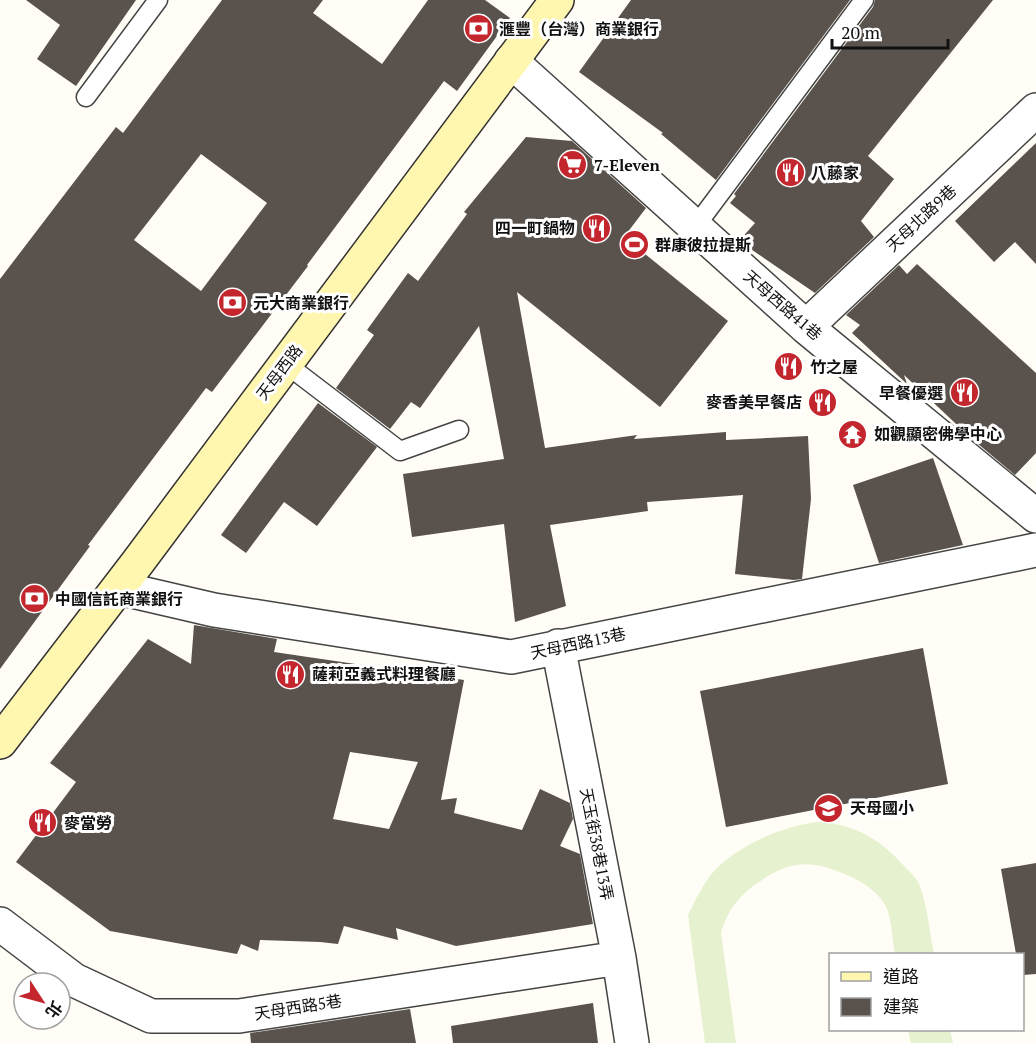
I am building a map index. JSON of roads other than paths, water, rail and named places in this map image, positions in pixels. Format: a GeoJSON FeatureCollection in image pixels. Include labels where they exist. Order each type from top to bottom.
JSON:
{"type":"FeatureCollection","features":[{"type":"Feature","properties":{"kind":"street","name":"天母西路"},"geometry":{"type":"LineString","coordinates":[[0,742],[119,588],[556,0]]}},
{"type":"Feature","properties":{"kind":"street","name":"天母西路41巷"},"geometry":{"type":"LineString","coordinates":[[511,62],[806,327],[1036,516]]}},
{"type":"Feature","properties":{"kind":"street","name":"天母北路9巷"},"geometry":{"type":"LineString","coordinates":[[806,327],[1036,110]]}},
{"type":"Feature","properties":{"kind":"street","name":"天母西路13巷"},"geometry":{"type":"LineString","coordinates":[[119,588],[214,610],[511,657],[1036,550]]}},
{"type":"Feature","properties":{"kind":"street","name":"天玉街38巷13弄"},"geometry":{"type":"LineString","coordinates":[[558,646],[619,958],[632,1043]]}},
{"type":"Feature","properties":{"kind":"street","name":"天母西路5巷"},"geometry":{"type":"LineString","coordinates":[[0,924],[74,980],[152,1016],[242,1030],[619,958]]}},
{"type":"Feature","properties":{"kind":"lane"},"geometry":{"type":"LineString","coordinates":[[86,97],[158,0]]}},
{"type":"Feature","properties":{"kind":"lane"},"geometry":{"type":"LineString","coordinates":[[695,227],[864,0]]}},
{"type":"Feature","properties":{"kind":"lane"},"geometry":{"type":"LineString","coordinates":[[286,364],[400,451],[459,430]]}},
{"type":"Feature","properties":{"kind":"place","name":"滙豐（台灣）商業銀行"},"geometry":{"type":"Point","coordinates":[478,29]}},
{"type":"Feature","properties":{"kind":"place","name":"7-Eleven"},"geometry":{"type":"Point","coordinates":[573,165]}},
{"type":"Feature","properties":{"kind":"place","name":"八藤家"},"geometry":{"type":"Point","coordinates":[790,173]}},
{"type":"Feature","properties":{"kind":"place","name":"四一町鍋物"},"geometry":{"type":"Point","coordinates":[596,228]}},
{"type":"Feature","properties":{"kind":"place","name":"群康彼拉提斯"},"geometry":{"type":"Point","coordinates":[634,245]}},
{"type":"Feature","properties":{"kind":"place","name":"元大商業銀行"},"geometry":{"type":"Point","coordinates":[232,303]}},
{"type":"Feature","properties":{"kind":"place","name":"竹之屋"},"geometry":{"type":"Point","coordinates":[789,367]}},
{"type":"Feature","properties":{"kind":"place","name":"早餐優選"},"geometry":{"type":"Point","coordinates":[964,393]}},
{"type":"Feature","properties":{"kind":"place","name":"麥香美早餐店"},"geometry":{"type":"Point","coordinates":[823,402]}},
{"type":"Feature","properties":{"kind":"place","name":"如觀顯密佛學中心"},"geometry":{"type":"Point","coordinates":[853,434]}},
{"type":"Feature","properties":{"kind":"place","name":"中國信託商業銀行"},"geometry":{"type":"Point","coordinates":[34,599]}},
{"type":"Feature","properties":{"kind":"place","name":"薩莉亞義式料理餐廳"},"geometry":{"type":"Point","coordinates":[291,674]}},
{"type":"Feature","properties":{"kind":"place","name":"天母國小"},"geometry":{"type":"Point","coordinates":[829,808]}},
{"type":"Feature","properties":{"kind":"place","name":"麥當勞"},"geometry":{"type":"Point","coordinates":[43,823]}}]}
